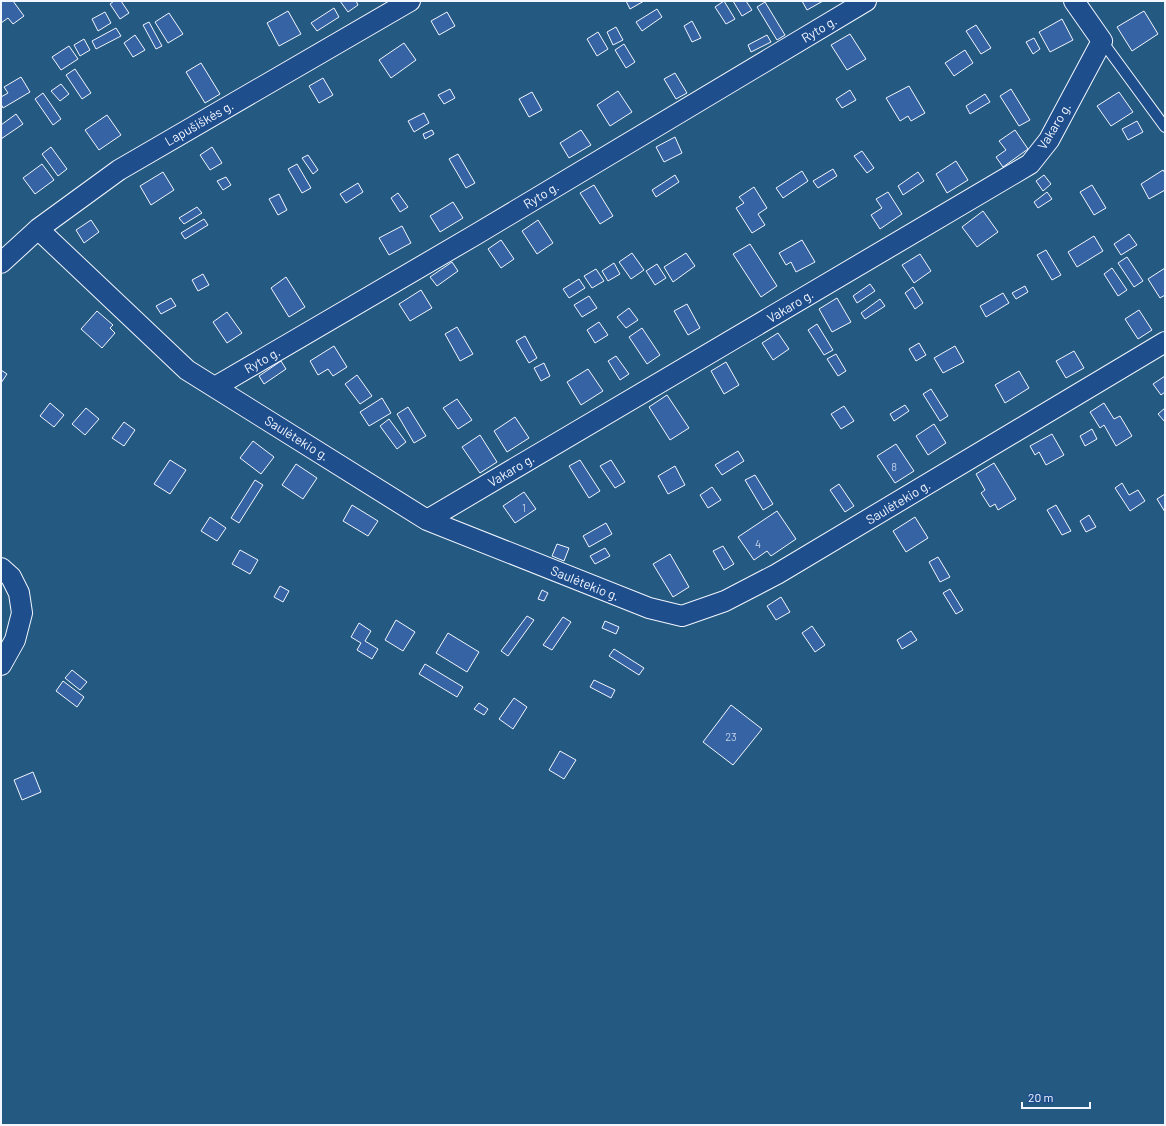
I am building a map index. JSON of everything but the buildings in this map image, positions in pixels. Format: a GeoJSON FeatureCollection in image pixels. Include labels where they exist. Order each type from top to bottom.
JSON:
{"type":"FeatureCollection","features":[{"type":"Feature","properties":{"kind":"street","name":"Lapušiškės g."},"geometry":{"type":"LineString","coordinates":[[1,263],[38,228],[119,170],[410,1]]}},
{"type":"Feature","properties":{"kind":"street","name":"Ryto g."},"geometry":{"type":"LineString","coordinates":[[215,387],[475,235],[866,1]]}},
{"type":"Feature","properties":{"kind":"street"},"geometry":{"type":"LineString","coordinates":[[1074,1],[1102,41]]}},
{"type":"Feature","properties":{"kind":"street","name":"Vakaro g."},"geometry":{"type":"LineString","coordinates":[[427,520],[1030,164],[1049,140],[1102,41]]}},
{"type":"Feature","properties":{"kind":"street","name":"Saulėtekio g."},"geometry":{"type":"LineString","coordinates":[[38,228],[187,370],[427,520],[649,608],[682,616],[726,601],[777,574],[1165,342]]}},
{"type":"Feature","properties":{"kind":"street"},"geometry":{"type":"LineString","coordinates":[[1,568],[11,577],[19,593],[22,613],[15,640],[1,665]]}},
{"type":"Feature","properties":{"kind":"lane"},"geometry":{"type":"LineString","coordinates":[[1102,41],[1165,127]]}},
{"type":"Feature","properties":{"kind":"shaded area"},"geometry":{"type":"Polygon","coordinates":[[[1,1],[1165,1],[1165,1125],[1,1125],[1,1]]]}}]}
